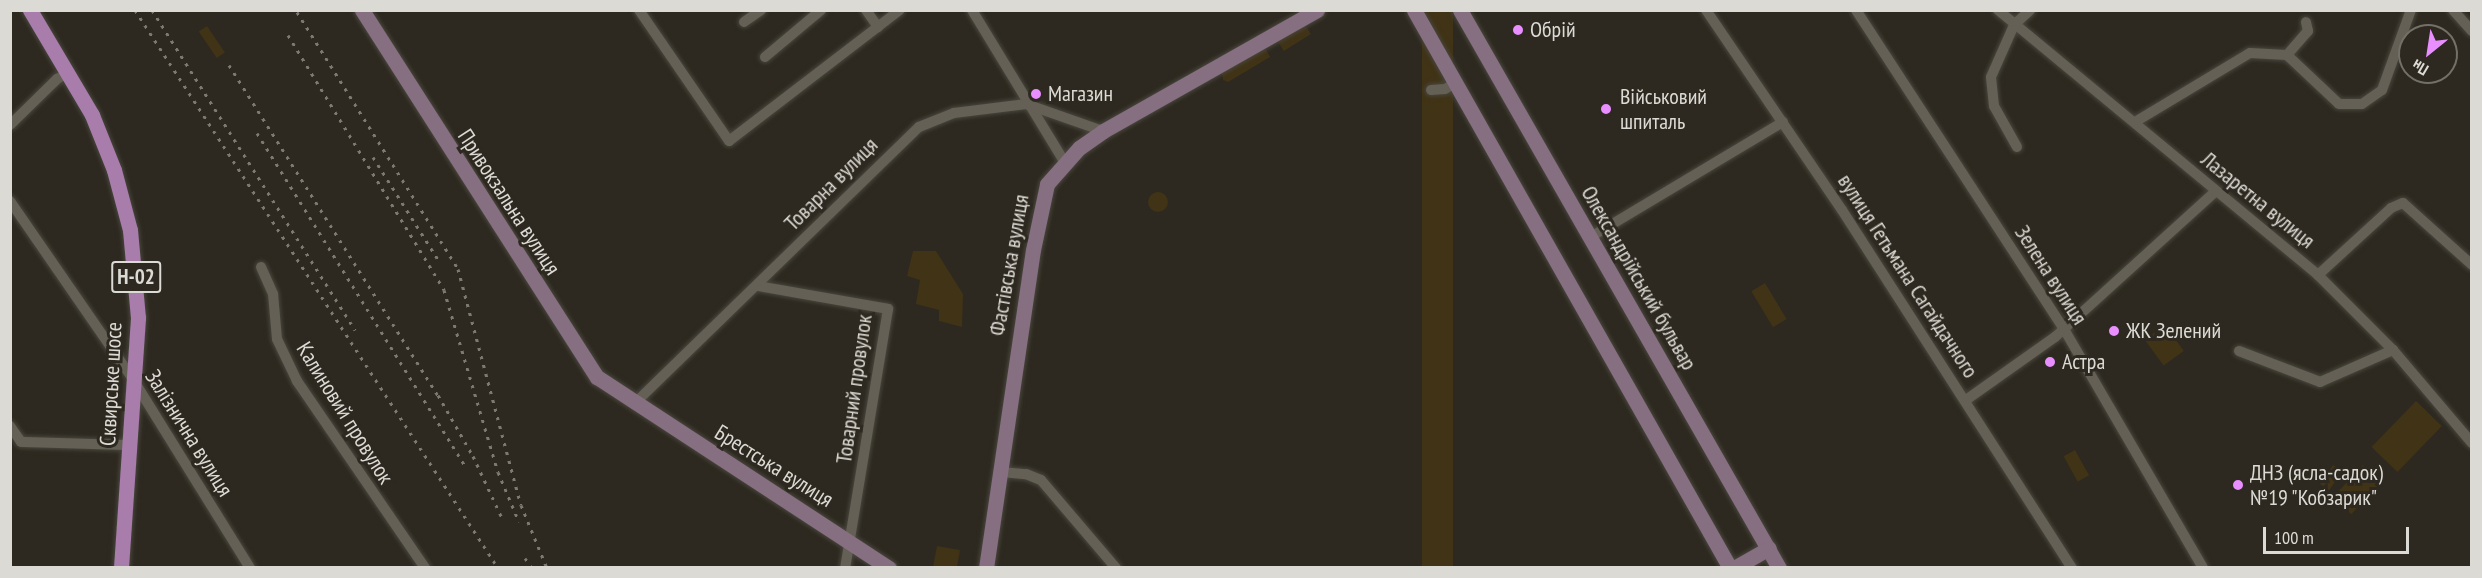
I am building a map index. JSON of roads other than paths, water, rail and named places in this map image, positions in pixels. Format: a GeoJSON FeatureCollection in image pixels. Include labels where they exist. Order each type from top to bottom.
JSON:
{"type":"FeatureCollection","features":[{"type":"Feature","properties":{"kind":"main road","name":"Сквирське шосе"},"geometry":{"type":"LineString","coordinates":[[30,10],[68,73],[105,146],[130,230],[138,298],[121,567]]}},
{"type":"Feature","properties":{"kind":"street","name":"Привокзальна вулиця"},"geometry":{"type":"LineString","coordinates":[[362,10],[584,360],[597,377],[634,404]]}},
{"type":"Feature","properties":{"kind":"street"},"geometry":{"type":"LineString","coordinates":[[639,10],[729,141],[900,10]]}},
{"type":"Feature","properties":{"kind":"street"},"geometry":{"type":"LineString","coordinates":[[744,22],[761,10]]}},
{"type":"Feature","properties":{"kind":"street"},"geometry":{"type":"LineString","coordinates":[[765,57],[821,10]]}},
{"type":"Feature","properties":{"kind":"street"},"geometry":{"type":"LineString","coordinates":[[866,10],[878,27]]}},
{"type":"Feature","properties":{"kind":"street"},"geometry":{"type":"LineString","coordinates":[[972,10],[1026,104],[1065,163]]}},
{"type":"Feature","properties":{"kind":"street","name":"Фастівська вулиця"},"geometry":{"type":"LineString","coordinates":[[986,567],[1040,211],[1047,184],[1065,163],[1103,131],[1317,10]]}},
{"type":"Feature","properties":{"kind":"street"},"geometry":{"type":"LineString","coordinates":[[1414,10],[1732,567],[1768,548]]}},
{"type":"Feature","properties":{"kind":"street","name":"Олександрійський бульвар"},"geometry":{"type":"LineString","coordinates":[[1460,10],[1779,567]]}},
{"type":"Feature","properties":{"kind":"street","name":"вулиця Гетьмана Сагайдачного"},"geometry":{"type":"LineString","coordinates":[[1706,10],[1783,122],[1966,400],[2072,567]]}},
{"type":"Feature","properties":{"kind":"street","name":"Зелена вулиця"},"geometry":{"type":"LineString","coordinates":[[1856,10],[2064,329],[2203,567]]}},
{"type":"Feature","properties":{"kind":"street","name":"Лазаретна вулиця"},"geometry":{"type":"LineString","coordinates":[[1998,10],[2318,275],[2393,350],[2472,443]]}},
{"type":"Feature","properties":{"kind":"street"},"geometry":{"type":"LineString","coordinates":[[2017,147],[1994,106],[1991,77],[2014,25],[2030,10]]}},
{"type":"Feature","properties":{"kind":"street"},"geometry":{"type":"LineString","coordinates":[[2136,122],[2250,53],[2287,55],[2339,104],[2361,104],[2382,90],[2411,10]]}},
{"type":"Feature","properties":{"kind":"street"},"geometry":{"type":"LineString","coordinates":[[2452,10],[2472,31]]}},
{"type":"Feature","properties":{"kind":"street"},"geometry":{"type":"LineString","coordinates":[[2287,55],[2308,31],[2306,22]]}},
{"type":"Feature","properties":{"kind":"street"},"geometry":{"type":"LineString","coordinates":[[10,125],[68,73]]}},
{"type":"Feature","properties":{"kind":"street"},"geometry":{"type":"LineString","coordinates":[[1431,90],[1445,89],[1456,83]]}},
{"type":"Feature","properties":{"kind":"street","name":"Товарна вулиця"},"geometry":{"type":"LineString","coordinates":[[634,404],[920,127],[954,113],[1026,104],[1103,131]]}},
{"type":"Feature","properties":{"kind":"street"},"geometry":{"type":"LineString","coordinates":[[1589,238],[1783,122]]}},
{"type":"Feature","properties":{"kind":"street"},"geometry":{"type":"LineString","coordinates":[[1966,400],[2064,329],[2215,192]]}},
{"type":"Feature","properties":{"kind":"street","name":"Залізнична вулиця"},"geometry":{"type":"LineString","coordinates":[[10,201],[134,381],[250,567]]}},
{"type":"Feature","properties":{"kind":"street"},"geometry":{"type":"LineString","coordinates":[[2318,275],[2391,208],[2403,203],[2472,265]]}},
{"type":"Feature","properties":{"kind":"street","name":"Калиновий провулок"},"geometry":{"type":"LineString","coordinates":[[261,267],[273,294],[277,339],[297,381],[425,567]]}},
{"type":"Feature","properties":{"kind":"street","name":"Товарний провулок"},"geometry":{"type":"LineString","coordinates":[[758,286],[888,309],[851,542],[845,567]]}},
{"type":"Feature","properties":{"kind":"street"},"geometry":{"type":"LineString","coordinates":[[2238,351],[2320,382],[2393,350]]}},
{"type":"Feature","properties":{"kind":"street","name":"Брестська вулиця"},"geometry":{"type":"LineString","coordinates":[[634,404],[889,567]]}},
{"type":"Feature","properties":{"kind":"street"},"geometry":{"type":"LineString","coordinates":[[10,426],[21,442]]}},
{"type":"Feature","properties":{"kind":"street"},"geometry":{"type":"LineString","coordinates":[[10,449],[21,442],[130,445]]}},
{"type":"Feature","properties":{"kind":"street"},"geometry":{"type":"LineString","coordinates":[[1000,472],[1026,474],[1041,480],[1116,567]]}},
{"type":"Feature","properties":{"kind":"railway"},"geometry":{"type":"LineString","coordinates":[[135,10],[498,568]]}},
{"type":"Feature","properties":{"kind":"railway"},"geometry":{"type":"LineString","coordinates":[[152,10],[355,330]]}},
{"type":"Feature","properties":{"kind":"railway"},"geometry":{"type":"LineString","coordinates":[[297,12],[458,269],[521,505],[547,568]]}},
{"type":"Feature","properties":{"kind":"railway"},"geometry":{"type":"LineString","coordinates":[[288,35],[444,290],[498,472],[519,522]]}},
{"type":"Feature","properties":{"kind":"railway"},"geometry":{"type":"LineString","coordinates":[[229,65],[438,395],[473,456],[502,518]]}},
{"type":"Feature","properties":{"kind":"railway"},"geometry":{"type":"LineString","coordinates":[[257,133],[467,469]]}},
{"type":"Feature","properties":{"kind":"railway"},"geometry":{"type":"LineString","coordinates":[[373,157],[439,261]]}},
{"type":"Feature","properties":{"kind":"railway"},"geometry":{"type":"LineString","coordinates":[[525,558],[532,568]]}},
{"type":"Feature","properties":{"kind":"place","name":"Обрій"},"geometry":{"type":"Point","coordinates":[1518,30]}},
{"type":"Feature","properties":{"kind":"place","name":"Магазин"},"geometry":{"type":"Point","coordinates":[1036,94]}},
{"type":"Feature","properties":{"kind":"place","name":"Військовий шпиталь"},"geometry":{"type":"Point","coordinates":[1606,109]}},
{"type":"Feature","properties":{"kind":"place","name":"ЖК Зелений"},"geometry":{"type":"Point","coordinates":[2114,331]}},
{"type":"Feature","properties":{"kind":"place","name":"Астра"},"geometry":{"type":"Point","coordinates":[2050,362]}},
{"type":"Feature","properties":{"kind":"place","name":"ДНЗ (ясла-садок) №19 \"Кобзарик\""},"geometry":{"type":"Point","coordinates":[2238,485]}}]}
